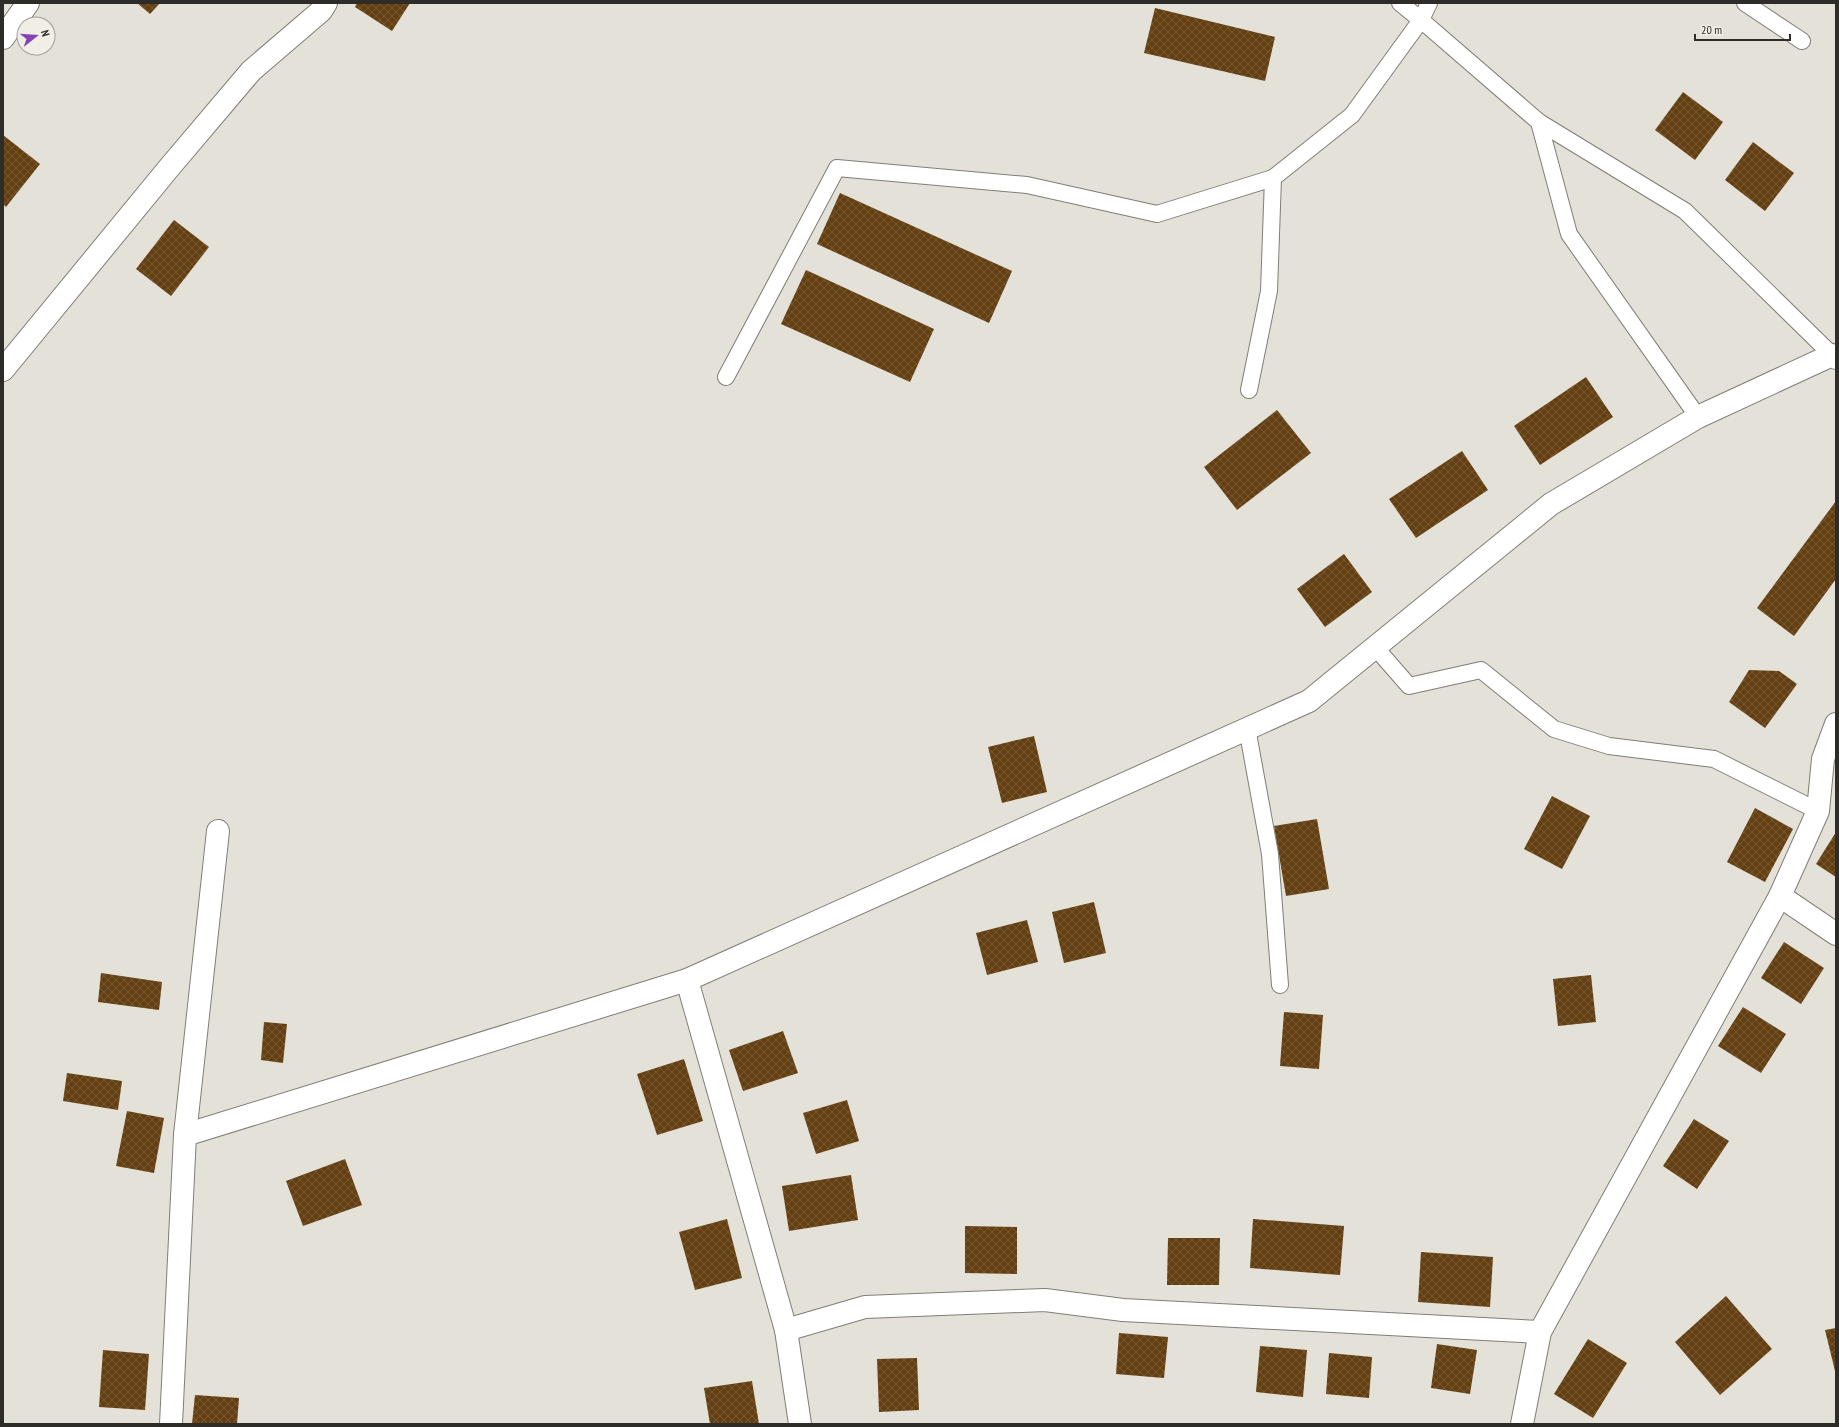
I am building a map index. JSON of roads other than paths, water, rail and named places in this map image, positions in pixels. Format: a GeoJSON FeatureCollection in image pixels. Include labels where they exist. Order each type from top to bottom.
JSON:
{"type":"FeatureCollection","features":[{"type":"Feature","properties":{"kind":"street"},"geometry":{"type":"LineString","coordinates":[[3,370],[168,169],[251,71],[321,11],[326,3]]}},
{"type":"Feature","properties":{"kind":"street"},"geometry":{"type":"LineString","coordinates":[[3,38],[23,5]]}},
{"type":"Feature","properties":{"kind":"street"},"geometry":{"type":"LineString","coordinates":[[185,1135],[687,980],[1309,701],[1551,504],[1698,417],[1834,356]]}},
{"type":"Feature","properties":{"kind":"street"},"geometry":{"type":"LineString","coordinates":[[1522,1424],[1540,1332],[1780,896],[1818,811],[1823,759],[1836,724]]}},
{"type":"Feature","properties":{"kind":"street"},"geometry":{"type":"LineString","coordinates":[[170,1424],[185,1135],[218,831]]}},
{"type":"Feature","properties":{"kind":"street"},"geometry":{"type":"LineString","coordinates":[[1780,896],[1836,934]]}},
{"type":"Feature","properties":{"kind":"street"},"geometry":{"type":"LineString","coordinates":[[687,980],[786,1330],[800,1424]]}},
{"type":"Feature","properties":{"kind":"street"},"geometry":{"type":"LineString","coordinates":[[786,1330],[865,1307],[1045,1300],[1124,1310],[1540,1332]]}},
{"type":"Feature","properties":{"kind":"lane"},"geometry":{"type":"LineString","coordinates":[[1400,3],[1539,122],[1685,211],[1834,356]]}},
{"type":"Feature","properties":{"kind":"lane"},"geometry":{"type":"LineString","coordinates":[[726,377],[837,168],[1027,185],[1157,214],[1273,178],[1352,115],[1421,20],[1429,3]]}},
{"type":"Feature","properties":{"kind":"lane"},"geometry":{"type":"LineString","coordinates":[[1745,3],[1802,41]]}},
{"type":"Feature","properties":{"kind":"lane"},"geometry":{"type":"LineString","coordinates":[[1539,122],[1569,234],[1698,417]]}},
{"type":"Feature","properties":{"kind":"lane"},"geometry":{"type":"LineString","coordinates":[[1249,390],[1269,291],[1273,178]]}},
{"type":"Feature","properties":{"kind":"lane"},"geometry":{"type":"LineString","coordinates":[[1375,648],[1409,686],[1481,670],[1554,729],[1609,746],[1714,758],[1818,811]]}},
{"type":"Feature","properties":{"kind":"lane"},"geometry":{"type":"LineString","coordinates":[[1247,728],[1270,854],[1280,985]]}}]}
